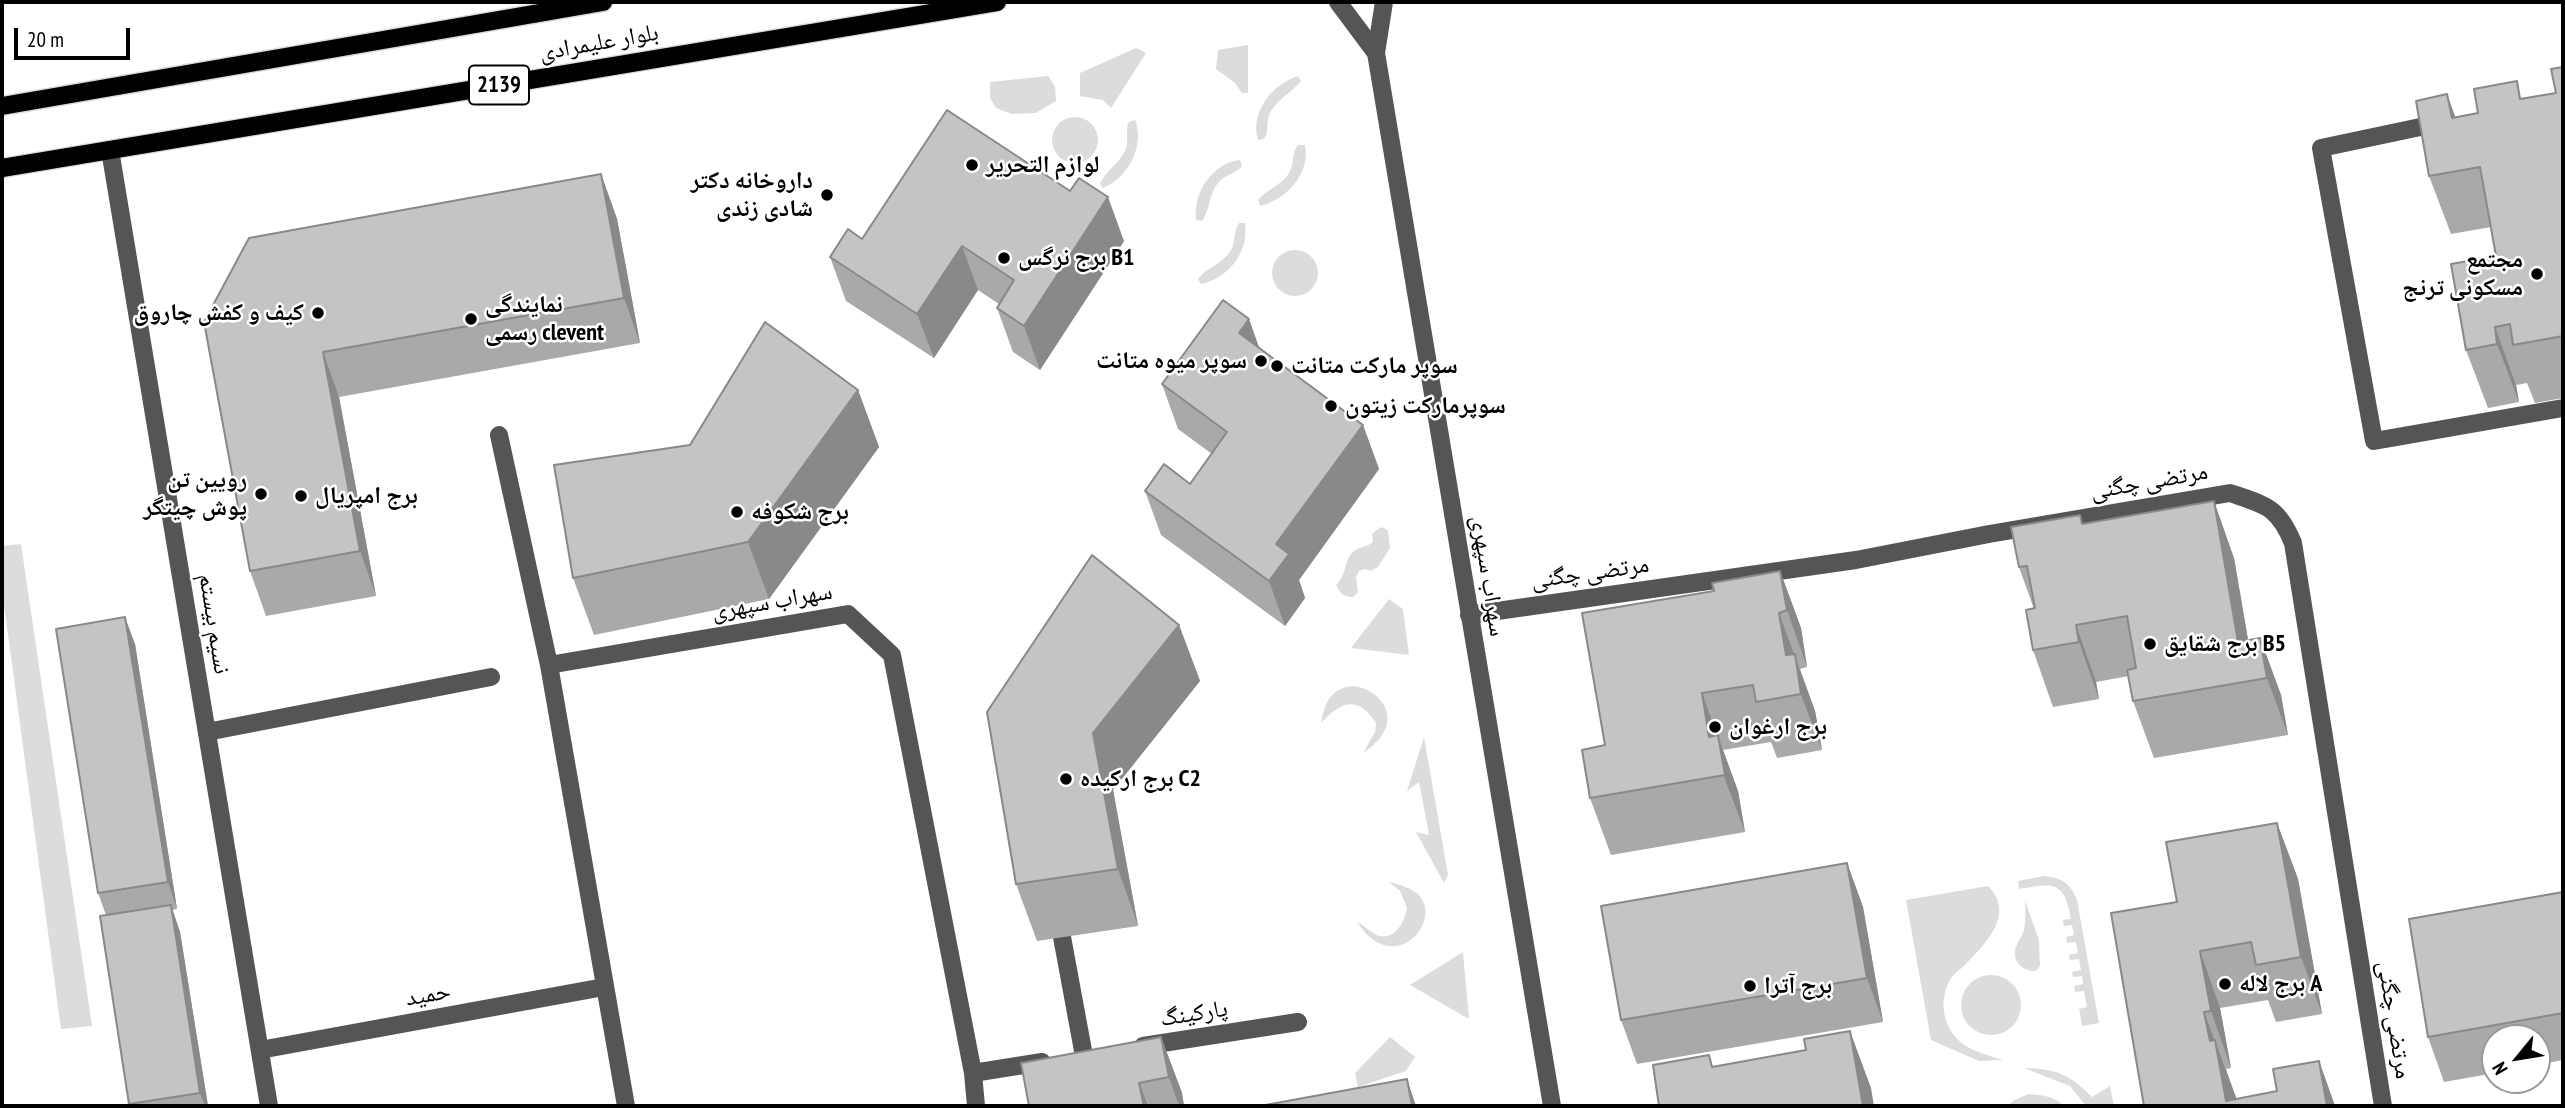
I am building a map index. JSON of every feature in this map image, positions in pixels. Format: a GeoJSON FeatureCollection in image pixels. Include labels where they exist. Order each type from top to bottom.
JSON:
{"type":"FeatureCollection","features":[{"type":"Feature","properties":{"kind":"main road","name":"بلوار علیمرادی"},"geometry":{"type":"LineString","coordinates":[[2,106],[603,2]]}},
{"type":"Feature","properties":{"kind":"main road","name":"بلوار علیمرادی"},"geometry":{"type":"LineString","coordinates":[[2,168],[997,2]]}},
{"type":"Feature","properties":{"kind":"street","name":"سهراب سپهری"},"geometry":{"type":"LineString","coordinates":[[1338,2],[1376,53]]}},
{"type":"Feature","properties":{"kind":"street","name":"سهراب سپهری"},"geometry":{"type":"LineString","coordinates":[[1384,2],[1376,53],[1552,1106]]}},
{"type":"Feature","properties":{"kind":"street"},"geometry":{"type":"LineString","coordinates":[[2455,120],[2320,148],[2374,440],[2563,408]]}},
{"type":"Feature","properties":{"kind":"street","name":"نسیم بیستم"},"geometry":{"type":"LineString","coordinates":[[110,150],[269,1106]]}},
{"type":"Feature","properties":{"kind":"street"},"geometry":{"type":"LineString","coordinates":[[499,435],[549,665],[626,1106]]}},
{"type":"Feature","properties":{"kind":"street","name":"مرتضی چگنی"},"geometry":{"type":"LineString","coordinates":[[1469,615],[1857,560],[1989,534],[2230,493],[2267,505],[2285,523],[2293,543],[2383,1106]]}},
{"type":"Feature","properties":{"kind":"street","name":"سهراب سپهری"},"geometry":{"type":"LineString","coordinates":[[549,665],[848,614],[892,655],[973,1073],[976,1106]]}},
{"type":"Feature","properties":{"kind":"street"},"geometry":{"type":"LineString","coordinates":[[207,732],[491,677]]}},
{"type":"Feature","properties":{"kind":"street"},"geometry":{"type":"LineString","coordinates":[[973,1073],[1078,1057],[1062,937]]}},
{"type":"Feature","properties":{"kind":"street","name":"حمید"},"geometry":{"type":"LineString","coordinates":[[260,1050],[604,987]]}},
{"type":"Feature","properties":{"kind":"street","name":"پارکینگ"},"geometry":{"type":"LineString","coordinates":[[1124,1049],[1298,1022]]}},
{"type":"Feature","properties":{"kind":"shaded area"},"geometry":{"type":"Polygon","coordinates":[[[1248,45],[1248,93],[1242,93],[1235,83],[1216,69],[1218,50],[1248,45]]]}},
{"type":"Feature","properties":{"kind":"shaded area"},"geometry":{"type":"Polygon","coordinates":[[[1136,48],[1146,53],[1111,108],[1103,100],[1080,96],[1080,73],[1136,48]]]}},
{"type":"Feature","properties":{"kind":"shaded area"},"geometry":{"type":"Polygon","coordinates":[[[1048,76],[1055,86],[1056,101],[1036,113],[1012,114],[996,108],[990,98],[990,82],[1048,76]]]}},
{"type":"Feature","properties":{"kind":"shaded area"},"geometry":{"type":"Polygon","coordinates":[[[1298,76],[1301,81],[1274,106],[1269,114],[1266,136],[1258,140],[1257,119],[1265,100],[1280,85],[1298,76]]]}},
{"type":"Feature","properties":{"kind":"shaded area"},"geometry":{"type":"Polygon","coordinates":[[[1075,117],[1084,118],[1091,124],[1097,131],[1097,149],[1091,156],[1084,162],[1075,163],[1066,162],[1059,156],[1053,149],[1052,140],[1053,131],[1059,124],[1066,118],[1075,117]]]}},
{"type":"Feature","properties":{"kind":"shaded area"},"geometry":{"type":"Polygon","coordinates":[[[1135,120],[1138,140],[1132,160],[1120,177],[1103,188],[1100,184],[1102,179],[1125,151],[1129,122],[1135,120]]]}},
{"type":"Feature","properties":{"kind":"shaded area"},"geometry":{"type":"Polygon","coordinates":[[[1298,145],[1305,145],[1306,155],[1300,175],[1279,198],[1260,206],[1258,200],[1289,173],[1298,145]]]}},
{"type":"Feature","properties":{"kind":"shaded area"},"geometry":{"type":"Polygon","coordinates":[[[1240,160],[1242,166],[1215,187],[1202,221],[1196,220],[1198,200],[1206,181],[1221,167],[1240,160]]]}},
{"type":"Feature","properties":{"kind":"shaded area"},"geometry":{"type":"Polygon","coordinates":[[[1239,223],[1245,223],[1244,244],[1235,262],[1220,276],[1201,284],[1198,279],[1224,259],[1231,250],[1239,223]]]}},
{"type":"Feature","properties":{"kind":"shaded area"},"geometry":{"type":"Polygon","coordinates":[[[1295,250],[1311,257],[1318,273],[1311,289],[1295,296],[1279,289],[1272,273],[1279,257],[1295,250]]]}},
{"type":"Feature","properties":{"kind":"shaded area"},"geometry":{"type":"Polygon","coordinates":[[[1381,527],[1388,530],[1390,548],[1378,567],[1371,571],[1359,571],[1356,577],[1358,592],[1353,597],[1344,595],[1336,585],[1342,577],[1349,556],[1373,542],[1372,534],[1381,527]]]}},
{"type":"Feature","properties":{"kind":"shaded area"},"geometry":{"type":"Polygon","coordinates":[[[21,544],[92,1026],[61,1029],[2,590],[2,546],[21,544]]]}},
{"type":"Feature","properties":{"kind":"shaded area"},"geometry":{"type":"Polygon","coordinates":[[[1389,599],[1403,609],[1409,655],[1351,648],[1389,599]]]}},
{"type":"Feature","properties":{"kind":"shaded area"},"geometry":{"type":"Polygon","coordinates":[[[1353,686],[1378,697],[1387,712],[1385,729],[1378,740],[1363,753],[1375,732],[1376,723],[1363,708],[1349,704],[1342,706],[1321,723],[1330,697],[1345,687],[1353,686]]]}},
{"type":"Feature","properties":{"kind":"shaded area"},"geometry":{"type":"Polygon","coordinates":[[[1424,737],[1448,875],[1444,883],[1416,832],[1429,835],[1419,782],[1407,791],[1424,737]]]}},
{"type":"Feature","properties":{"kind":"shaded area"},"geometry":{"type":"Polygon","coordinates":[[[2044,876],[2065,882],[2077,900],[2099,1023],[2082,1026],[2079,1009],[2087,1007],[2084,991],[2075,992],[2074,986],[2083,984],[2082,976],[2073,977],[2072,972],[2081,970],[2079,959],[2070,960],[2069,955],[2078,953],[2076,942],[2067,943],[2066,937],[2074,935],[2072,925],[2064,926],[2063,920],[2071,919],[2065,897],[2056,887],[2019,889],[2018,881],[2044,876]]]}},
{"type":"Feature","properties":{"kind":"shaded area"},"geometry":{"type":"Polygon","coordinates":[[[1389,882],[1412,890],[1424,902],[1425,915],[1421,927],[1413,938],[1401,945],[1387,946],[1372,939],[1357,922],[1374,934],[1383,936],[1389,936],[1398,929],[1407,908],[1400,891],[1389,882]]]}},
{"type":"Feature","properties":{"kind":"shaded area"},"geometry":{"type":"Polygon","coordinates":[[[1988,886],[1999,907],[1995,928],[1982,947],[1952,978],[1944,997],[1944,1014],[1956,1038],[1972,1049],[2003,1060],[1979,1061],[1931,1040],[1906,900],[1988,886]]]}},
{"type":"Feature","properties":{"kind":"shaded area"},"geometry":{"type":"Polygon","coordinates":[[[2025,901],[2039,940],[2040,966],[2036,971],[2021,966],[2015,955],[2024,930],[2025,901]]]}},
{"type":"Feature","properties":{"kind":"shaded area"},"geometry":{"type":"Polygon","coordinates":[[[1463,952],[1469,1019],[1410,985],[1463,952]]]}},
{"type":"Feature","properties":{"kind":"shaded area"},"geometry":{"type":"Polygon","coordinates":[[[1991,975],[2008,980],[2016,988],[2021,1005],[2016,1022],[2008,1030],[1991,1035],[1974,1030],[1966,1022],[1961,1005],[1966,988],[1974,980],[1991,975]]]}},
{"type":"Feature","properties":{"kind":"shaded area"},"geometry":{"type":"Polygon","coordinates":[[[1390,1037],[1415,1057],[1406,1071],[1358,1087],[1355,1073],[1390,1037]]]}},
{"type":"Feature","properties":{"kind":"shaded area"},"geometry":{"type":"Polygon","coordinates":[[[2024,1068],[2062,1074],[2092,1097],[2110,1086],[2114,1106],[2086,1106],[2070,1086],[2024,1068]]]}},
{"type":"Feature","properties":{"kind":"shaded area"},"geometry":{"type":"Polygon","coordinates":[[[2029,1094],[2052,1098],[2064,1106],[2008,1106],[2014,1100],[2029,1094]]]}},
{"type":"Feature","properties":{"kind":"building"},"geometry":{"type":"Polygon","coordinates":[[[2563,67],[2563,336],[2513,345],[2510,324],[2495,327],[2497,344],[2466,350],[2451,264],[2496,256],[2480,167],[2429,176],[2416,101],[2447,94],[2452,118],[2478,113],[2474,89],[2517,81],[2520,99],[2556,93],[2551,69],[2563,67]]]}},
{"type":"Feature","properties":{"kind":"building"},"geometry":{"type":"Polygon","coordinates":[[[947,110],[1070,191],[1079,178],[1108,197],[1024,326],[997,308],[1014,280],[962,246],[917,314],[830,257],[848,229],[862,239],[947,110]]]}},
{"type":"Feature","properties":{"kind":"building","name":"برج امپریال"},"geometry":{"type":"Polygon","coordinates":[[[601,174],[624,298],[323,352],[360,551],[250,571],[204,322],[249,238],[601,174]]]}},
{"type":"Feature","properties":{"kind":"building"},"geometry":{"type":"Polygon","coordinates":[[[1223,300],[1249,319],[1239,333],[1363,425],[1276,544],[1289,554],[1269,581],[1145,491],[1164,464],[1190,484],[1227,432],[1162,384],[1223,300]]]}},
{"type":"Feature","properties":{"kind":"building"},"geometry":{"type":"Polygon","coordinates":[[[765,322],[858,390],[748,542],[573,578],[554,465],[690,445],[765,322]]]}},
{"type":"Feature","properties":{"kind":"building"},"geometry":{"type":"Polygon","coordinates":[[[2214,501],[2238,642],[2260,638],[2267,678],[2133,701],[2127,670],[2136,668],[2127,616],[2076,625],[2079,642],[2033,650],[2026,610],[2035,608],[2027,566],[2019,567],[2011,527],[2080,515],[2082,524],[2214,501]]]}},
{"type":"Feature","properties":{"kind":"building"},"geometry":{"type":"Polygon","coordinates":[[[1092,555],[1179,625],[1093,733],[1118,869],[1016,884],[987,712],[1092,555]]]}},
{"type":"Feature","properties":{"kind":"building"},"geometry":{"type":"Polygon","coordinates":[[[1780,571],[1787,610],[1779,613],[1786,655],[1795,654],[1801,694],[1756,702],[1753,685],[1702,693],[1709,737],[1718,735],[1725,775],[1590,798],[1582,750],[1605,745],[1582,613],[1714,591],[1712,583],[1780,571]]]}},
{"type":"Feature","properties":{"kind":"building"},"geometry":{"type":"Polygon","coordinates":[[[125,617],[168,882],[98,893],[56,629],[125,617]]]}},
{"type":"Feature","properties":{"kind":"building"},"geometry":{"type":"Polygon","coordinates":[[[2277,823],[2301,957],[2256,965],[2251,942],[2200,951],[2211,1011],[2204,1012],[2210,1041],[2215,1040],[2226,1101],[2277,1091],[2273,1069],[2319,1061],[2327,1106],[2144,1106],[2111,913],[2177,902],[2166,842],[2277,823]]]}},
{"type":"Feature","properties":{"kind":"building"},"geometry":{"type":"Polygon","coordinates":[[[1847,863],[1867,978],[1621,1020],[1601,906],[1847,863]]]}},
{"type":"Feature","properties":{"kind":"building"},"geometry":{"type":"Polygon","coordinates":[[[2563,892],[2563,1013],[2501,1024],[2481,1024],[2481,1028],[2428,1037],[2409,919],[2563,892]]]}},
{"type":"Feature","properties":{"kind":"building"},"geometry":{"type":"Polygon","coordinates":[[[171,905],[200,1093],[129,1104],[100,916],[171,905]]]}},
{"type":"Feature","properties":{"kind":"building"},"geometry":{"type":"Polygon","coordinates":[[[1850,1031],[1863,1106],[1659,1106],[1653,1065],[1709,1055],[1712,1067],[1806,1050],[1804,1039],[1850,1031]]]}},
{"type":"Feature","properties":{"kind":"building"},"geometry":{"type":"Polygon","coordinates":[[[1161,1037],[1169,1077],[1139,1083],[1144,1106],[1029,1106],[1021,1063],[1161,1037]]]}},
{"type":"Feature","properties":{"kind":"building"},"geometry":{"type":"Polygon","coordinates":[[[1407,1079],[1412,1106],[1260,1106],[1407,1079]]]}},
{"type":"Feature","properties":{"kind":"place","name":"لوازم التحریر"},"geometry":{"type":"Point","coordinates":[972,165]}},
{"type":"Feature","properties":{"kind":"place","name":"داروخانه دکتر شادی زندی"},"geometry":{"type":"Point","coordinates":[827,195]}},
{"type":"Feature","properties":{"kind":"place","name":"برج نرگس B1"},"geometry":{"type":"Point","coordinates":[1004,258]}},
{"type":"Feature","properties":{"kind":"place","name":"مجتمع مسکونی ترنج"},"geometry":{"type":"Point","coordinates":[2537,274]}},
{"type":"Feature","properties":{"kind":"place","name":"کیف و کفش چاروق"},"geometry":{"type":"Point","coordinates":[318,313]}},
{"type":"Feature","properties":{"kind":"place","name":"نمایندگی رسمی clevent"},"geometry":{"type":"Point","coordinates":[471,319]}},
{"type":"Feature","properties":{"kind":"place","name":"سوپر میوه متانت"},"geometry":{"type":"Point","coordinates":[1261,361]}},
{"type":"Feature","properties":{"kind":"place","name":"سوپر مارکت متانت"},"geometry":{"type":"Point","coordinates":[1277,366]}},
{"type":"Feature","properties":{"kind":"place","name":"سوپرمارکت زیتون"},"geometry":{"type":"Point","coordinates":[1331,406]}},
{"type":"Feature","properties":{"kind":"place","name":"رویین تن پوش چیتگر"},"geometry":{"type":"Point","coordinates":[261,494]}},
{"type":"Feature","properties":{"kind":"place","name":"برج امپریال"},"geometry":{"type":"Point","coordinates":[301,496]}},
{"type":"Feature","properties":{"kind":"place","name":"برج شکوفه"},"geometry":{"type":"Point","coordinates":[737,512]}},
{"type":"Feature","properties":{"kind":"place","name":"برج شقایق B5"},"geometry":{"type":"Point","coordinates":[2150,644]}},
{"type":"Feature","properties":{"kind":"place","name":"برج ارغوان"},"geometry":{"type":"Point","coordinates":[1715,727]}},
{"type":"Feature","properties":{"kind":"place","name":"برج ارکیده C2"},"geometry":{"type":"Point","coordinates":[1066,779]}},
{"type":"Feature","properties":{"kind":"place","name":"برج لاله A"},"geometry":{"type":"Point","coordinates":[2225,984]}},
{"type":"Feature","properties":{"kind":"place","name":"برج آترا"},"geometry":{"type":"Point","coordinates":[1750,986]}}]}
